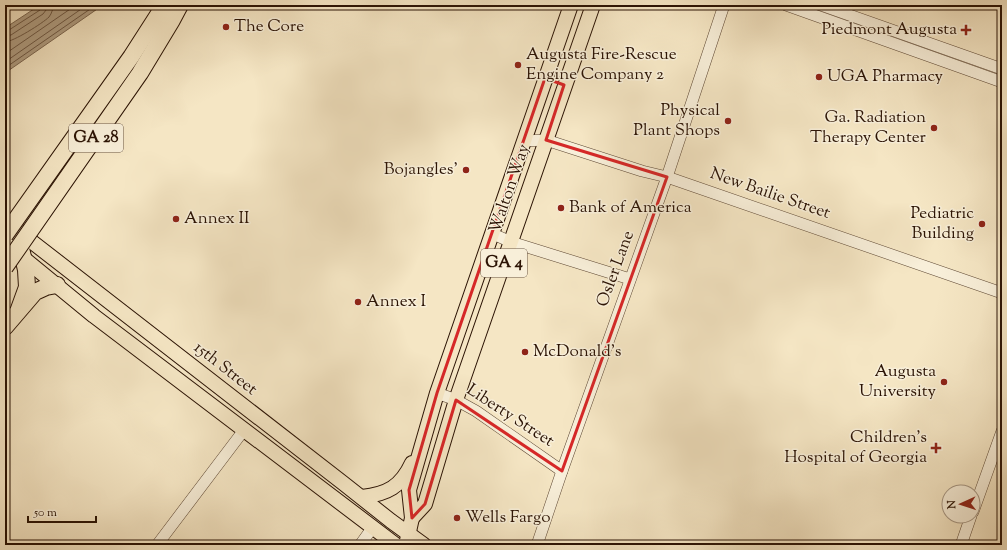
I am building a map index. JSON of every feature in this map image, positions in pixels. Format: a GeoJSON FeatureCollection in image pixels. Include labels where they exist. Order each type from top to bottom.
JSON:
{"type":"FeatureCollection","features":[{"type":"Feature","properties":{"kind":"highway","name":"GA 28"},"geometry":{"type":"LineString","coordinates":[[8,230],[131,57],[163,5]]}},
{"type":"Feature","properties":{"kind":"highway","name":"GA 28"},"geometry":{"type":"LineString","coordinates":[[5,267],[140,73],[180,5]]}},
{"type":"Feature","properties":{"kind":"highway"},"geometry":{"type":"LineString","coordinates":[[8,230],[24,258],[26,270],[27,287],[20,309]]}},
{"type":"Feature","properties":{"kind":"highway"},"geometry":{"type":"LineString","coordinates":[[5,327],[35,292],[46,287],[57,286]]}},
{"type":"Feature","properties":{"kind":"main road","name":"Walton Way"},"geometry":{"type":"LineString","coordinates":[[407,540],[412,518],[409,490],[437,393],[571,5]]}},
{"type":"Feature","properties":{"kind":"main road","name":"Walton Way"},"geometry":{"type":"LineString","coordinates":[[412,518],[425,504],[456,400],[593,5]]}},
{"type":"Feature","properties":{"kind":"main road"},"geometry":{"type":"LineString","coordinates":[[546,78],[564,85]]}},
{"type":"Feature","properties":{"kind":"main road","name":"15th Street"},"geometry":{"type":"LineString","coordinates":[[8,230],[362,497],[407,540],[424,545]]}},
{"type":"Feature","properties":{"kind":"main road"},"geometry":{"type":"LineString","coordinates":[[5,243],[94,316],[396,545]]}},
{"type":"Feature","properties":{"kind":"main road"},"geometry":{"type":"LineString","coordinates":[[362,497],[376,496],[389,491],[406,475],[426,433]]}},
{"type":"Feature","properties":{"kind":"street","name":"Osler Lane"},"geometry":{"type":"LineString","coordinates":[[538,545],[562,471],[667,177],[724,5]]}},
{"type":"Feature","properties":{"kind":"street"},"geometry":{"type":"LineString","coordinates":[[786,5],[797,7],[998,80],[1000,69],[821,5]]}},
{"type":"Feature","properties":{"kind":"street","name":"New Bailie Street"},"geometry":{"type":"LineString","coordinates":[[524,141],[546,140],[642,171],[667,177],[1002,293]]}},
{"type":"Feature","properties":{"kind":"street"},"geometry":{"type":"LineString","coordinates":[[493,234],[511,242],[630,279]]}},
{"type":"Feature","properties":{"kind":"street","name":"Liberty Street"},"geometry":{"type":"LineString","coordinates":[[437,393],[456,400],[476,412],[562,471]]}},
{"type":"Feature","properties":{"kind":"street"},"geometry":{"type":"LineString","coordinates":[[157,545],[244,430]]}},
{"type":"Feature","properties":{"kind":"street"},"geometry":{"type":"LineString","coordinates":[[981,490],[1002,431]]}},
{"type":"Feature","properties":{"kind":"street"},"geometry":{"type":"LineString","coordinates":[[961,545],[968,524]]}},
{"type":"Feature","properties":{"kind":"street"},"geometry":{"type":"LineString","coordinates":[[360,545],[373,527]]}},
{"type":"Feature","properties":{"kind":"highlighted area"},"geometry":{"type":"Polygon","coordinates":[[[545,78],[564,85],[546,140],[667,177],[562,471],[456,400],[425,504],[412,518],[409,490],[437,393],[545,78]]]}},
{"type":"Feature","properties":{"kind":"water"},"geometry":{"type":"Polygon","coordinates":[[[40,5],[103,5],[5,73],[5,28],[40,5]]]}},
{"type":"Feature","properties":{"kind":"place","name":"The Core"},"geometry":{"type":"Point","coordinates":[226,27]}},
{"type":"Feature","properties":{"kind":"place","name":"Piedmont Augusta"},"geometry":{"type":"Point","coordinates":[966,30]}},
{"type":"Feature","properties":{"kind":"place","name":"Augusta Fire-Rescue Engine Company 2"},"geometry":{"type":"Point","coordinates":[518,65]}},
{"type":"Feature","properties":{"kind":"place","name":"UGA Pharmacy"},"geometry":{"type":"Point","coordinates":[819,77]}},
{"type":"Feature","properties":{"kind":"place","name":"Physical Plant Shops"},"geometry":{"type":"Point","coordinates":[728,121]}},
{"type":"Feature","properties":{"kind":"place","name":"Ga. Radiation Therapy Center"},"geometry":{"type":"Point","coordinates":[934,128]}},
{"type":"Feature","properties":{"kind":"place","name":"Bojangles'"},"geometry":{"type":"Point","coordinates":[466,170]}},
{"type":"Feature","properties":{"kind":"place","name":"Bank of America"},"geometry":{"type":"Point","coordinates":[561,208]}},
{"type":"Feature","properties":{"kind":"place","name":"Annex II"},"geometry":{"type":"Point","coordinates":[176,219]}},
{"type":"Feature","properties":{"kind":"place","name":"Pediatric Building"},"geometry":{"type":"Point","coordinates":[982,224]}},
{"type":"Feature","properties":{"kind":"place","name":"Annex I"},"geometry":{"type":"Point","coordinates":[358,302]}},
{"type":"Feature","properties":{"kind":"place","name":"McDonald's"},"geometry":{"type":"Point","coordinates":[525,352]}},
{"type":"Feature","properties":{"kind":"place","name":"Augusta University"},"geometry":{"type":"Point","coordinates":[944,382]}},
{"type":"Feature","properties":{"kind":"place","name":"Children's Hospital of Georgia"},"geometry":{"type":"Point","coordinates":[936,448]}},
{"type":"Feature","properties":{"kind":"place","name":"Wells Fargo"},"geometry":{"type":"Point","coordinates":[457,518]}}]}
